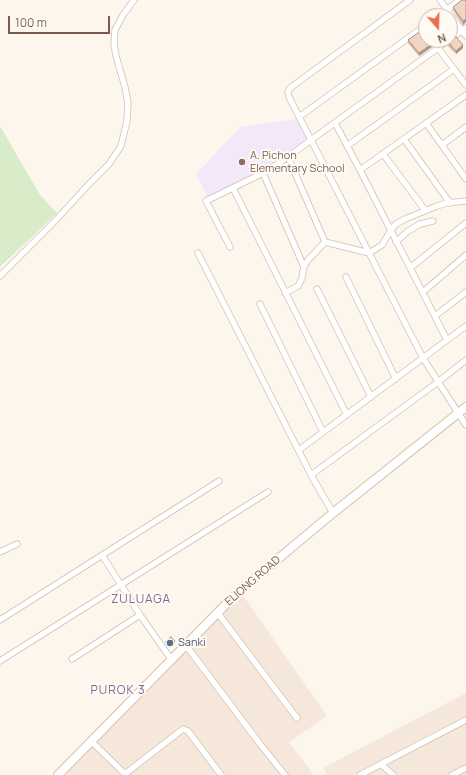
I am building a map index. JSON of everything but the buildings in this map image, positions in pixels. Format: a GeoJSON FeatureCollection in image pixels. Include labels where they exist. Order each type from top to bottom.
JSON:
{"type":"FeatureCollection","features":[{"type":"Feature","properties":{"kind":"main road","name":"ELIONG ROAD"},"geometry":{"type":"LineString","coordinates":[[58,775],[217,612],[248,584],[332,513],[466,407]]}},
{"type":"Feature","properties":{"kind":"street"},"geometry":{"type":"LineString","coordinates":[[0,276],[109,164],[121,146],[127,121],[128,104],[125,87],[116,56],[114,44],[115,30],[123,15],[134,0]]}},
{"type":"Feature","properties":{"kind":"street"},"geometry":{"type":"LineString","coordinates":[[410,0],[290,88],[289,97],[423,358],[466,425]]}},
{"type":"Feature","properties":{"kind":"street"},"geometry":{"type":"LineString","coordinates":[[440,0],[446,8]]}},
{"type":"Feature","properties":{"kind":"street"},"geometry":{"type":"LineString","coordinates":[[448,8],[460,0]]}},
{"type":"Feature","properties":{"kind":"street"},"geometry":{"type":"LineString","coordinates":[[464,29],[466,36]]}},
{"type":"Feature","properties":{"kind":"street"},"geometry":{"type":"LineString","coordinates":[[299,117],[418,31]]}},
{"type":"Feature","properties":{"kind":"street"},"geometry":{"type":"LineString","coordinates":[[230,247],[206,201],[263,173],[288,158],[438,48],[466,85]]}},
{"type":"Feature","properties":{"kind":"street"},"geometry":{"type":"LineString","coordinates":[[347,146],[454,69]]}},
{"type":"Feature","properties":{"kind":"street"},"geometry":{"type":"LineString","coordinates":[[360,170],[466,94]]}},
{"type":"Feature","properties":{"kind":"street"},"geometry":{"type":"LineString","coordinates":[[335,123],[447,340]]}},
{"type":"Feature","properties":{"kind":"street"},"geometry":{"type":"LineString","coordinates":[[426,123],[466,178]]}},
{"type":"Feature","properties":{"kind":"street"},"geometry":{"type":"LineString","coordinates":[[442,145],[466,128]]}},
{"type":"Feature","properties":{"kind":"street"},"geometry":{"type":"LineString","coordinates":[[404,139],[450,203]]}},
{"type":"Feature","properties":{"kind":"street"},"geometry":{"type":"LineString","coordinates":[[383,154],[425,210]]}},
{"type":"Feature","properties":{"kind":"street"},"geometry":{"type":"LineString","coordinates":[[288,158],[325,242]]}},
{"type":"Feature","properties":{"kind":"street"},"geometry":{"type":"LineString","coordinates":[[263,173],[304,267]]}},
{"type":"Feature","properties":{"kind":"street"},"geometry":{"type":"LineString","coordinates":[[233,188],[347,415]]}},
{"type":"Feature","properties":{"kind":"street"},"geometry":{"type":"LineString","coordinates":[[325,242],[369,253],[382,245],[390,230],[396,224],[405,219],[425,210],[450,203],[466,201]]}},
{"type":"Feature","properties":{"kind":"street"},"geometry":{"type":"LineString","coordinates":[[396,242],[408,231],[420,224],[433,222]]}},
{"type":"Feature","properties":{"kind":"street"},"geometry":{"type":"LineString","coordinates":[[410,268],[466,223]]}},
{"type":"Feature","properties":{"kind":"street"},"geometry":{"type":"LineString","coordinates":[[285,293],[298,286],[302,278],[304,267],[308,260],[325,242]]}},
{"type":"Feature","properties":{"kind":"street"},"geometry":{"type":"LineString","coordinates":[[198,253],[311,475],[332,513]]}},
{"type":"Feature","properties":{"kind":"street"},"geometry":{"type":"LineString","coordinates":[[422,292],[466,255]]}},
{"type":"Feature","properties":{"kind":"street"},"geometry":{"type":"LineString","coordinates":[[346,277],[396,379]]}},
{"type":"Feature","properties":{"kind":"street"},"geometry":{"type":"LineString","coordinates":[[317,289],[371,397]]}},
{"type":"Feature","properties":{"kind":"street"},"geometry":{"type":"LineString","coordinates":[[435,316],[466,292]]}},
{"type":"Feature","properties":{"kind":"street"},"geometry":{"type":"LineString","coordinates":[[260,304],[323,432]]}},
{"type":"Feature","properties":{"kind":"street"},"geometry":{"type":"LineString","coordinates":[[299,450],[466,326]]}},
{"type":"Feature","properties":{"kind":"street"},"geometry":{"type":"LineString","coordinates":[[311,475],[466,360]]}},
{"type":"Feature","properties":{"kind":"street"},"geometry":{"type":"LineString","coordinates":[[0,620],[219,480]]}},
{"type":"Feature","properties":{"kind":"street"},"geometry":{"type":"LineString","coordinates":[[0,661],[268,492]]}},
{"type":"Feature","properties":{"kind":"street"},"geometry":{"type":"LineString","coordinates":[[0,552],[17,544]]}},
{"type":"Feature","properties":{"kind":"street"},"geometry":{"type":"LineString","coordinates":[[102,555],[140,615],[171,659]]}},
{"type":"Feature","properties":{"kind":"street"},"geometry":{"type":"LineString","coordinates":[[217,612],[297,718]]}},
{"type":"Feature","properties":{"kind":"street"},"geometry":{"type":"LineString","coordinates":[[72,659],[140,615]]}},
{"type":"Feature","properties":{"kind":"street"},"geometry":{"type":"LineString","coordinates":[[186,644],[260,744],[285,775]]}},
{"type":"Feature","properties":{"kind":"street"},"geometry":{"type":"LineString","coordinates":[[360,775],[382,765],[416,745],[466,720]]}},
{"type":"Feature","properties":{"kind":"street"},"geometry":{"type":"LineString","coordinates":[[92,741],[125,775],[180,730],[185,729],[221,775]]}},
{"type":"Feature","properties":{"kind":"street"},"geometry":{"type":"LineString","coordinates":[[382,765],[393,775]]}},
{"type":"Feature","properties":{"kind":"street"},"geometry":{"type":"LineString","coordinates":[[452,775],[466,768]]}},
{"type":"Feature","properties":{"kind":"shaded area","name":"A. Pichon Elementary School"},"geometry":{"type":"Polygon","coordinates":[[[296,119],[307,139],[265,169],[208,198],[196,174],[240,127],[296,119]]]}},
{"type":"Feature","properties":{"kind":"shaded area"},"geometry":{"type":"Polygon","coordinates":[[[242,594],[327,716],[289,742],[311,771],[312,775],[65,775],[242,594]]]}},
{"type":"Feature","properties":{"kind":"shaded area"},"geometry":{"type":"Polygon","coordinates":[[[466,693],[466,775],[327,775],[323,768],[466,693]]]}},
{"type":"Feature","properties":{"kind":"green space"},"geometry":{"type":"Polygon","coordinates":[[[0,126],[40,195],[57,213],[0,267],[0,126]]]}},
{"type":"Feature","properties":{"kind":"place","name":"A. Pichon Elementary School"},"geometry":{"type":"Point","coordinates":[242,162]}},
{"type":"Feature","properties":{"kind":"place","name":"Sanki"},"geometry":{"type":"Point","coordinates":[170,643]}},
{"type":"Feature","properties":{"kind":"district","name":"ZULUAGA"},"geometry":{"type":"Point","coordinates":[141,600]}},
{"type":"Feature","properties":{"kind":"district","name":"PUROK 3"},"geometry":{"type":"Point","coordinates":[118,691]}}]}
